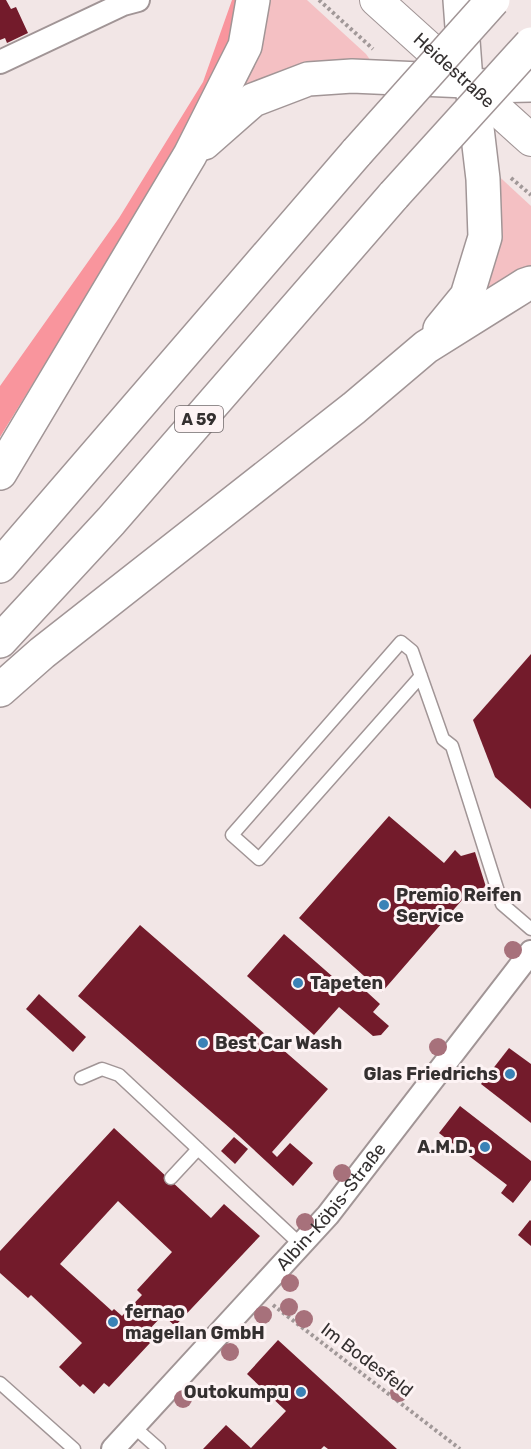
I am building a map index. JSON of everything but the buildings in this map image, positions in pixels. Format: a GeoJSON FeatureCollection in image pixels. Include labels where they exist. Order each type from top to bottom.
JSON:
{"type":"FeatureCollection","features":[{"type":"Feature","properties":{"kind":"highway"},"geometry":{"type":"LineString","coordinates":[[0,472],[190,155],[245,46],[253,0]]}},
{"type":"Feature","properties":{"kind":"highway"},"geometry":{"type":"LineString","coordinates":[[426,347],[467,296],[485,237],[483,179],[460,0]]}},
{"type":"Feature","properties":{"kind":"highway"},"geometry":{"type":"LineString","coordinates":[[0,566],[357,152],[493,0]]}},
{"type":"Feature","properties":{"kind":"highway","name":"A 59"},"geometry":{"type":"LineString","coordinates":[[0,641],[111,521],[394,195],[531,44]]}},
{"type":"Feature","properties":{"kind":"highway"},"geometry":{"type":"LineString","coordinates":[[190,155],[253,100],[308,79],[352,76],[531,85]]}},
{"type":"Feature","properties":{"kind":"highway"},"geometry":{"type":"LineString","coordinates":[[0,690],[42,653],[354,408],[426,347],[531,283]]}},
{"type":"Feature","properties":{"kind":"main road","name":"Heidestraße"},"geometry":{"type":"LineString","coordinates":[[376,0],[531,140]]}},
{"type":"Feature","properties":{"kind":"street"},"geometry":{"type":"LineString","coordinates":[[0,62],[123,4],[138,0]]}},
{"type":"Feature","properties":{"kind":"street","name":"Albin-Köbis-Straße"},"geometry":{"type":"LineString","coordinates":[[113,1449],[328,1215],[531,951]]}},
{"type":"Feature","properties":{"kind":"lane"},"geometry":{"type":"LineString","coordinates":[[422,676],[260,859],[232,835],[401,642],[412,651],[422,676],[443,739],[452,746],[502,904],[531,929]]}},
{"type":"Feature","properties":{"kind":"lane"},"geometry":{"type":"LineString","coordinates":[[81,1078],[102,1069],[119,1075],[301,1245]]}},
{"type":"Feature","properties":{"kind":"lane"},"geometry":{"type":"LineString","coordinates":[[171,1178],[198,1149]]}},
{"type":"Feature","properties":{"kind":"lane"},"geometry":{"type":"LineString","coordinates":[[0,1383],[74,1449]]}},
{"type":"Feature","properties":{"kind":"lane"},"geometry":{"type":"LineString","coordinates":[[133,1426],[159,1449]]}},
{"type":"Feature","properties":{"kind":"path"},"geometry":{"type":"LineString","coordinates":[[319,0],[371,47]]}},
{"type":"Feature","properties":{"kind":"path","name":"Im Bodesfeld"},"geometry":{"type":"LineString","coordinates":[[258,1293],[460,1449]]}},
{"type":"Feature","properties":{"kind":"shaded area"},"geometry":{"type":"Polygon","coordinates":[[[232,0],[241,0],[239,20],[210,96],[0,437],[0,386],[119,218],[203,82],[232,0]]]}},
{"type":"Feature","properties":{"kind":"shaded area"},"geometry":{"type":"Polygon","coordinates":[[[263,0],[307,0],[366,54],[373,64],[295,66],[263,78],[245,90],[240,88],[263,0]]]}},
{"type":"Feature","properties":{"kind":"shaded area"},"geometry":{"type":"Polygon","coordinates":[[[492,170],[531,206],[531,270],[483,293],[492,170]]]}},
{"type":"Feature","properties":{"kind":"place","name":"Premio Reifen Service"},"geometry":{"type":"Point","coordinates":[384,905]}},
{"type":"Feature","properties":{"kind":"place","name":"Tapeten"},"geometry":{"type":"Point","coordinates":[298,983]}},
{"type":"Feature","properties":{"kind":"place","name":"Best Car Wash"},"geometry":{"type":"Point","coordinates":[203,1043]}},
{"type":"Feature","properties":{"kind":"place","name":"Glas Friedrichs"},"geometry":{"type":"Point","coordinates":[510,1074]}},
{"type":"Feature","properties":{"kind":"place","name":"A.M.D."},"geometry":{"type":"Point","coordinates":[485,1147]}},
{"type":"Feature","properties":{"kind":"place","name":"fernao magellan GmbH"},"geometry":{"type":"Point","coordinates":[113,1322]}},
{"type":"Feature","properties":{"kind":"place","name":"Outokumpu"},"geometry":{"type":"Point","coordinates":[301,1392]}}]}
